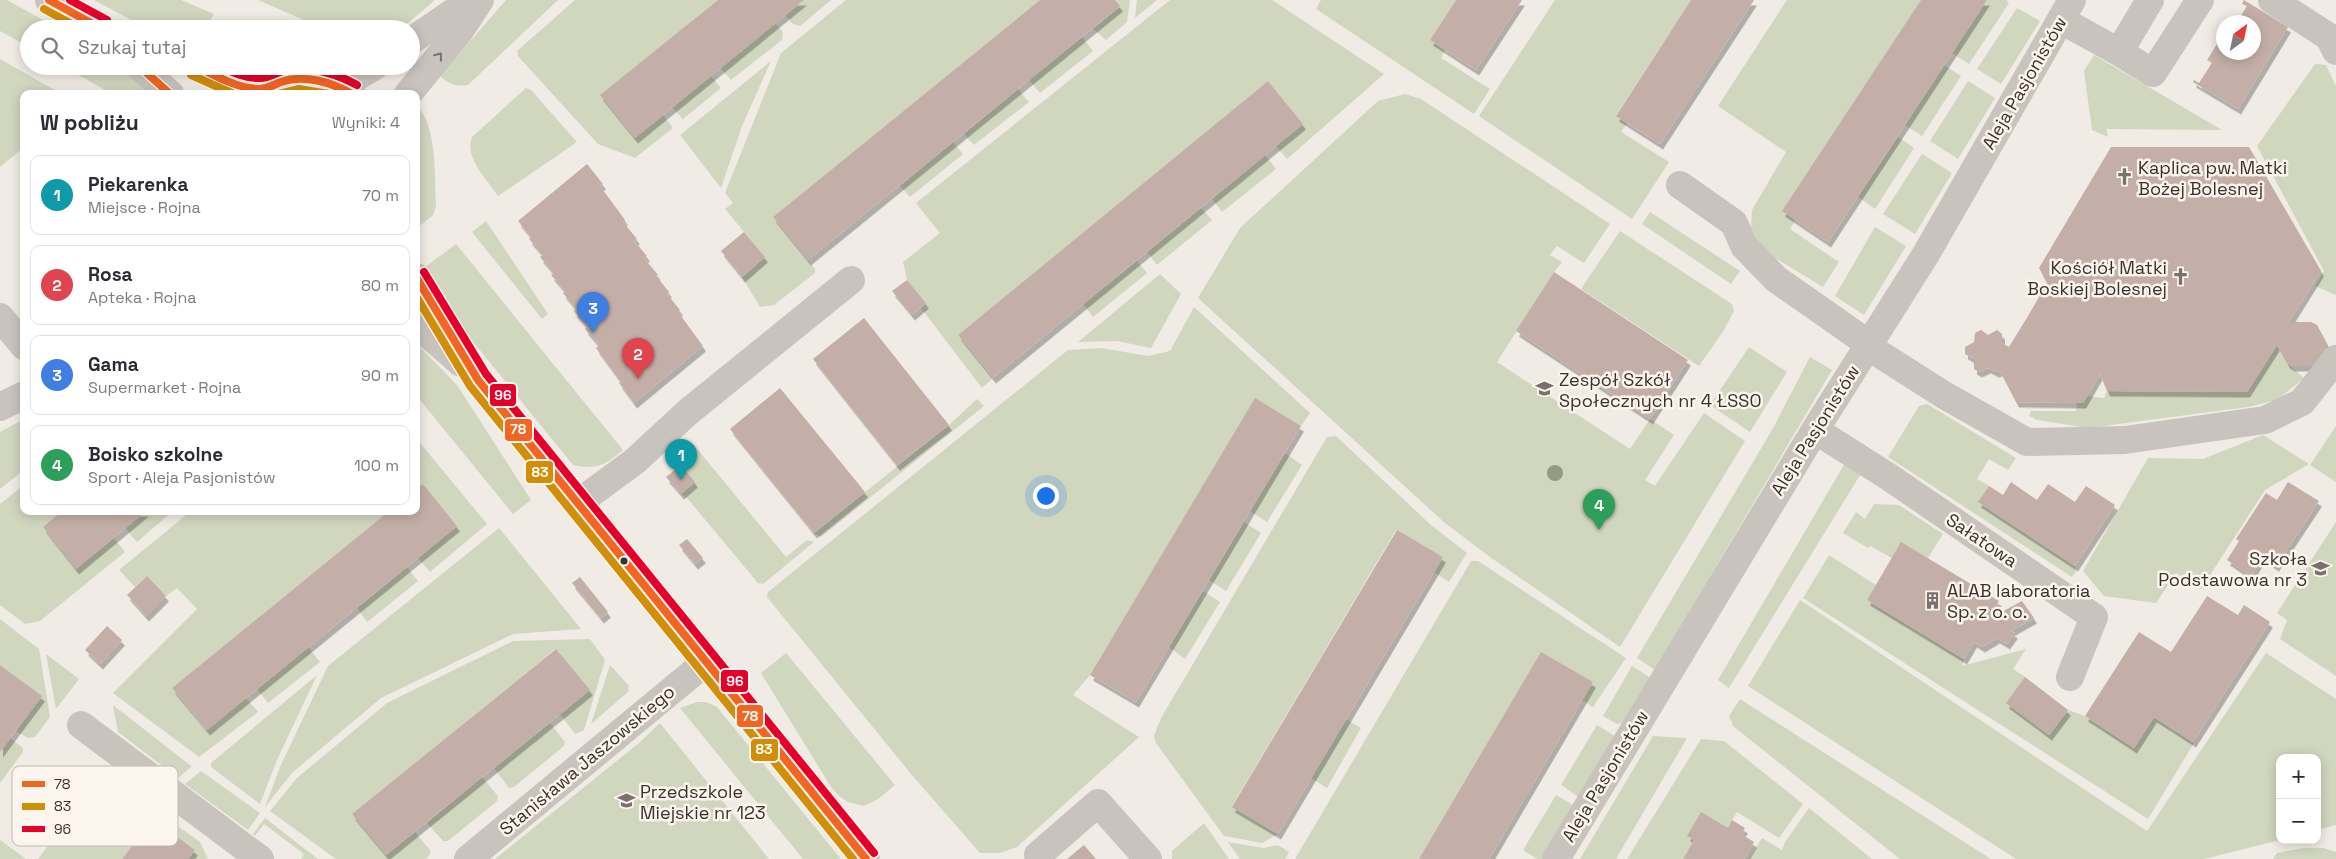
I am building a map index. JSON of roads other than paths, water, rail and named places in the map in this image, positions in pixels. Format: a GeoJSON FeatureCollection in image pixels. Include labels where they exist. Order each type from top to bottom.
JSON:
{"type":"FeatureCollection","features":[{"type":"Feature","properties":{"kind":"street"},"geometry":{"type":"LineString","coordinates":[[48,0],[85,20]]}},
{"type":"Feature","properties":{"kind":"street"},"geometry":{"type":"LineString","coordinates":[[420,35],[471,0]]}},
{"type":"Feature","properties":{"kind":"street"},"geometry":{"type":"LineString","coordinates":[[411,90],[459,32],[480,0]]}},
{"type":"Feature","properties":{"kind":"street"},"geometry":{"type":"LineString","coordinates":[[2118,52],[2150,0]]}},
{"type":"Feature","properties":{"kind":"street"},"geometry":{"type":"LineString","coordinates":[[2066,10],[2118,52],[2153,74],[2200,0]]}},
{"type":"Feature","properties":{"kind":"street"},"geometry":{"type":"LineString","coordinates":[[2272,0],[2329,37],[2336,50]]}},
{"type":"Feature","properties":{"kind":"street","name":"Aleja Pasjonistów"},"geometry":{"type":"LineString","coordinates":[[1556,859],[1815,430],[1926,254],[2066,10]]}},
{"type":"Feature","properties":{"kind":"street"},"geometry":{"type":"LineString","coordinates":[[149,75],[166,90]]}},
{"type":"Feature","properties":{"kind":"street"},"geometry":{"type":"LineString","coordinates":[[215,75],[236,85],[257,90]]}},
{"type":"Feature","properties":{"kind":"street"},"geometry":{"type":"LineString","coordinates":[[263,90],[279,83],[302,79],[325,82],[346,90],[364,75]]}},
{"type":"Feature","properties":{"kind":"street"},"geometry":{"type":"LineString","coordinates":[[1680,185],[1734,223],[1744,246],[1776,279],[1868,345],[1944,395],[2027,442],[2125,440],[2265,420],[2302,402],[2336,359]]}},
{"type":"Feature","properties":{"kind":"street"},"geometry":{"type":"LineString","coordinates":[[578,504],[635,461],[688,412],[851,280]]}},
{"type":"Feature","properties":{"kind":"street"},"geometry":{"type":"LineString","coordinates":[[420,283],[455,339],[472,372]]}},
{"type":"Feature","properties":{"kind":"street"},"geometry":{"type":"LineString","coordinates":[[0,317],[20,341]]}},
{"type":"Feature","properties":{"kind":"street"},"geometry":{"type":"LineString","coordinates":[[420,327],[472,372],[866,859]]}},
{"type":"Feature","properties":{"kind":"street"},"geometry":{"type":"LineString","coordinates":[[0,407],[20,397]]}},
{"type":"Feature","properties":{"kind":"street","name":"Sałatowa"},"geometry":{"type":"LineString","coordinates":[[1815,430],[1890,477],[2094,617],[2070,677]]}},
{"type":"Feature","properties":{"kind":"street","name":"Stanisława Jaszowskiego"},"geometry":{"type":"LineString","coordinates":[[468,859],[706,662]]}},
{"type":"Feature","properties":{"kind":"street"},"geometry":{"type":"LineString","coordinates":[[81,725],[136,766]]}},
{"type":"Feature","properties":{"kind":"street"},"geometry":{"type":"LineString","coordinates":[[178,798],[260,859]]}},
{"type":"Feature","properties":{"kind":"street"},"geometry":{"type":"LineString","coordinates":[[1038,856],[1098,803],[1148,859]]}},
{"type":"Feature","properties":{"kind":"place","name":"Kaplica pw. Matki Bożej Bolesnej"},"geometry":{"type":"Point","coordinates":[2124,177]}},
{"type":"Feature","properties":{"kind":"place","name":"Kościół Matki Boskiej Bolesnej"},"geometry":{"type":"Point","coordinates":[2181,277]}},
{"type":"Feature","properties":{"kind":"place","name":"Gama"},"geometry":{"type":"Point","coordinates":[593,333]}},
{"type":"Feature","properties":{"kind":"place","name":"Rosa"},"geometry":{"type":"Point","coordinates":[638,379]}},
{"type":"Feature","properties":{"kind":"place","name":"Zespół Szkół Społecznych nr 4 ŁSSO"},"geometry":{"type":"Point","coordinates":[1545,389]}},
{"type":"Feature","properties":{"kind":"place","name":"Piekarenka"},"geometry":{"type":"Point","coordinates":[681,480]}},
{"type":"Feature","properties":{"kind":"place","name":"Boisko szkolne"},"geometry":{"type":"Point","coordinates":[1599,530]}},
{"type":"Feature","properties":{"kind":"place","name":"Szkoła Podstawowa nr 3"},"geometry":{"type":"Point","coordinates":[2321,568]}},
{"type":"Feature","properties":{"kind":"place","name":"ALAB laboratoria Sp. z o. o."},"geometry":{"type":"Point","coordinates":[1933,600]}},
{"type":"Feature","properties":{"kind":"place","name":"Przedszkole Miejskie nr 123"},"geometry":{"type":"Point","coordinates":[626,801]}}]}
